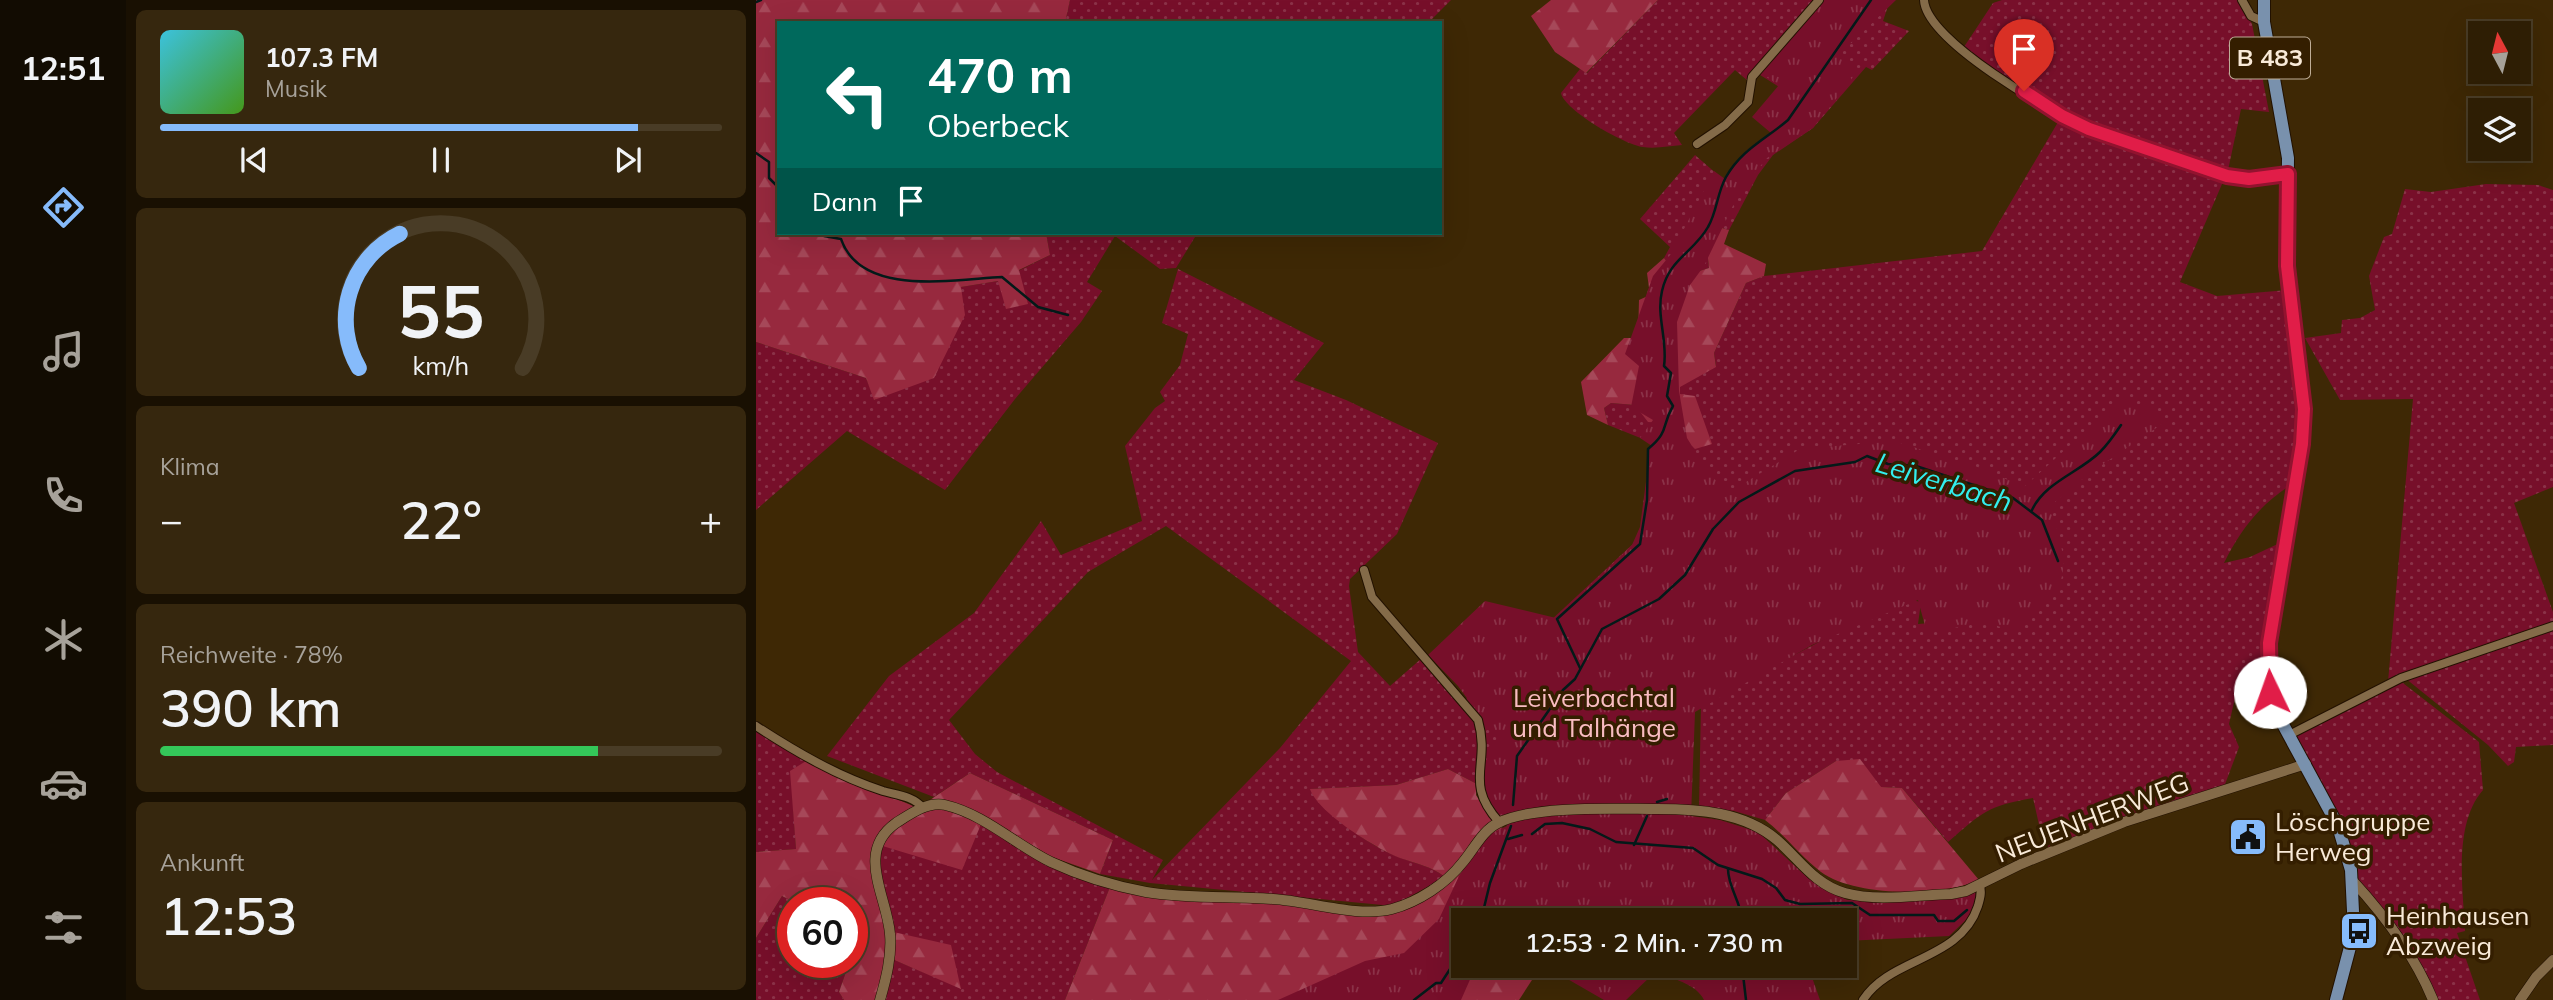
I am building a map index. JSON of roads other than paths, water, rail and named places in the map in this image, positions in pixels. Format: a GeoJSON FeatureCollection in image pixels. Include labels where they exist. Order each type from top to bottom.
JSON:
{"type":"FeatureCollection","features":[{"type":"Feature","properties":{"kind":"main road","name":"B 483"},"geometry":{"type":"LineString","coordinates":[[2264,0],[2264,22],[2286,139],[2287,266],[2304,409],[2302,444],[2267,665],[2273,704],[2343,839],[2353,881],[2354,932],[2336,1000]]}},
{"type":"Feature","properties":{"kind":"street"},"geometry":{"type":"LineString","coordinates":[[1697,144],[1725,125],[1748,102],[1752,77],[1819,0]]}},
{"type":"Feature","properties":{"kind":"street"},"geometry":{"type":"LineString","coordinates":[[1924,0],[1931,22],[1961,52],[2062,116],[2114,139],[2227,176],[2249,179],[2288,174]]}},
{"type":"Feature","properties":{"kind":"street"},"geometry":{"type":"LineString","coordinates":[[2242,0],[2251,16],[2264,22]]}},
{"type":"Feature","properties":{"kind":"street"},"geometry":{"type":"LineString","coordinates":[[1364,570],[1372,597],[1473,712],[1481,731],[1479,792],[1486,808],[1499,822]]}},
{"type":"Feature","properties":{"kind":"street"},"geometry":{"type":"LineString","coordinates":[[2289,735],[2401,678],[2553,626]]}},
{"type":"Feature","properties":{"kind":"street"},"geometry":{"type":"LineString","coordinates":[[756,726],[809,760],[880,790],[914,800],[923,808]]}},
{"type":"Feature","properties":{"kind":"street","name":"NEUENHERWEG"},"geometry":{"type":"LineString","coordinates":[[1863,1000],[1877,985],[1955,940],[1969,926],[1977,910],[1980,886],[2021,864],[2124,822],[2306,764]]}},
{"type":"Feature","properties":{"kind":"street"},"geometry":{"type":"LineString","coordinates":[[880,1000],[890,960],[891,933],[875,872],[874,858],[878,845],[890,828],[923,808],[945,805],[982,821],[1050,862],[1107,883],[1149,892],[1297,901],[1363,912],[1393,909],[1435,888],[1461,865],[1489,829],[1499,822],[1532,813],[1566,810],[1711,812],[1744,820],[1767,832],[1814,877],[1844,893],[1882,896],[1951,894],[1980,886]]}},
{"type":"Feature","properties":{"kind":"street"},"geometry":{"type":"LineString","coordinates":[[2353,881],[2417,964],[2433,1000]]}},
{"type":"Feature","properties":{"kind":"street"},"geometry":{"type":"LineString","coordinates":[[2520,1000],[2536,977],[2553,960]]}},
{"type":"Feature","properties":{"kind":"waterway"},"geometry":{"type":"LineString","coordinates":[[756,2],[761,0]]}},
{"type":"Feature","properties":{"kind":"waterway"},"geometry":{"type":"LineString","coordinates":[[1580,668],[1557,619],[1640,544],[1647,500],[1648,449],[1662,433],[1673,406],[1667,396],[1671,373],[1664,366],[1665,347],[1660,310],[1665,280],[1676,263],[1708,227],[1723,183],[1732,168],[1746,152],[1788,120],[1871,0]]}},
{"type":"Feature","properties":{"kind":"waterway"},"geometry":{"type":"LineString","coordinates":[[756,153],[769,162],[769,178],[777,186]]}},
{"type":"Feature","properties":{"kind":"waterway"},"geometry":{"type":"LineString","coordinates":[[824,235],[841,239],[852,258],[868,270],[889,277],[912,281],[1002,277],[1038,307],[1068,315]]}},
{"type":"Feature","properties":{"kind":"waterway"},"geometry":{"type":"LineString","coordinates":[[2032,510],[2045,492],[2100,452],[2121,425]]}},
{"type":"Feature","properties":{"kind":"waterway","name":"Leiverbach"},"geometry":{"type":"LineString","coordinates":[[1513,805],[1517,756],[1563,690],[1575,679],[1602,629],[1659,599],[1685,575],[1713,529],[1739,502],[1795,471],[1855,462],[1867,456],[1888,464],[1916,466],[2013,498],[2042,520],[2058,561]]}},
{"type":"Feature","properties":{"kind":"waterway"},"geometry":{"type":"LineString","coordinates":[[1657,802],[1667,799]]}},
{"type":"Feature","properties":{"kind":"waterway"},"geometry":{"type":"LineString","coordinates":[[1634,845],[1647,816]]}},
{"type":"Feature","properties":{"kind":"waterway"},"geometry":{"type":"LineString","coordinates":[[1532,834],[1545,824],[1562,823],[1590,829],[1616,842],[1693,848],[1718,865],[1762,879],[1776,888],[1785,900],[1800,904],[1852,903],[1870,915],[1934,915],[1938,921],[1954,921],[1967,910]]}},
{"type":"Feature","properties":{"kind":"waterway","name":"Leiverbach"},"geometry":{"type":"LineString","coordinates":[[1484,908],[1511,826]]}},
{"type":"Feature","properties":{"kind":"waterway"},"geometry":{"type":"LineString","coordinates":[[1508,839],[1522,835]]}},
{"type":"Feature","properties":{"kind":"waterway"},"geometry":{"type":"LineString","coordinates":[[1728,869],[1739,908]]}},
{"type":"Feature","properties":{"kind":"waterway","name":"Leiverbach"},"geometry":{"type":"LineString","coordinates":[[1414,1000],[1436,983],[1441,983],[1451,968]]}},
{"type":"Feature","properties":{"kind":"waterway"},"geometry":{"type":"LineString","coordinates":[[1743,978],[1746,1000]]}},
{"type":"Feature","properties":{"kind":"place","name":"Löschgruppe Herweg"},"geometry":{"type":"Point","coordinates":[2248,837]}},
{"type":"Feature","properties":{"kind":"place","name":"Heinhausen Abzweig"},"geometry":{"type":"Point","coordinates":[2359,931]}},
{"type":"Feature","properties":{"kind":"park label","name":"Leiverbachtal und Talhänge"},"geometry":{"type":"Point","coordinates":[1594,713]}}]}
